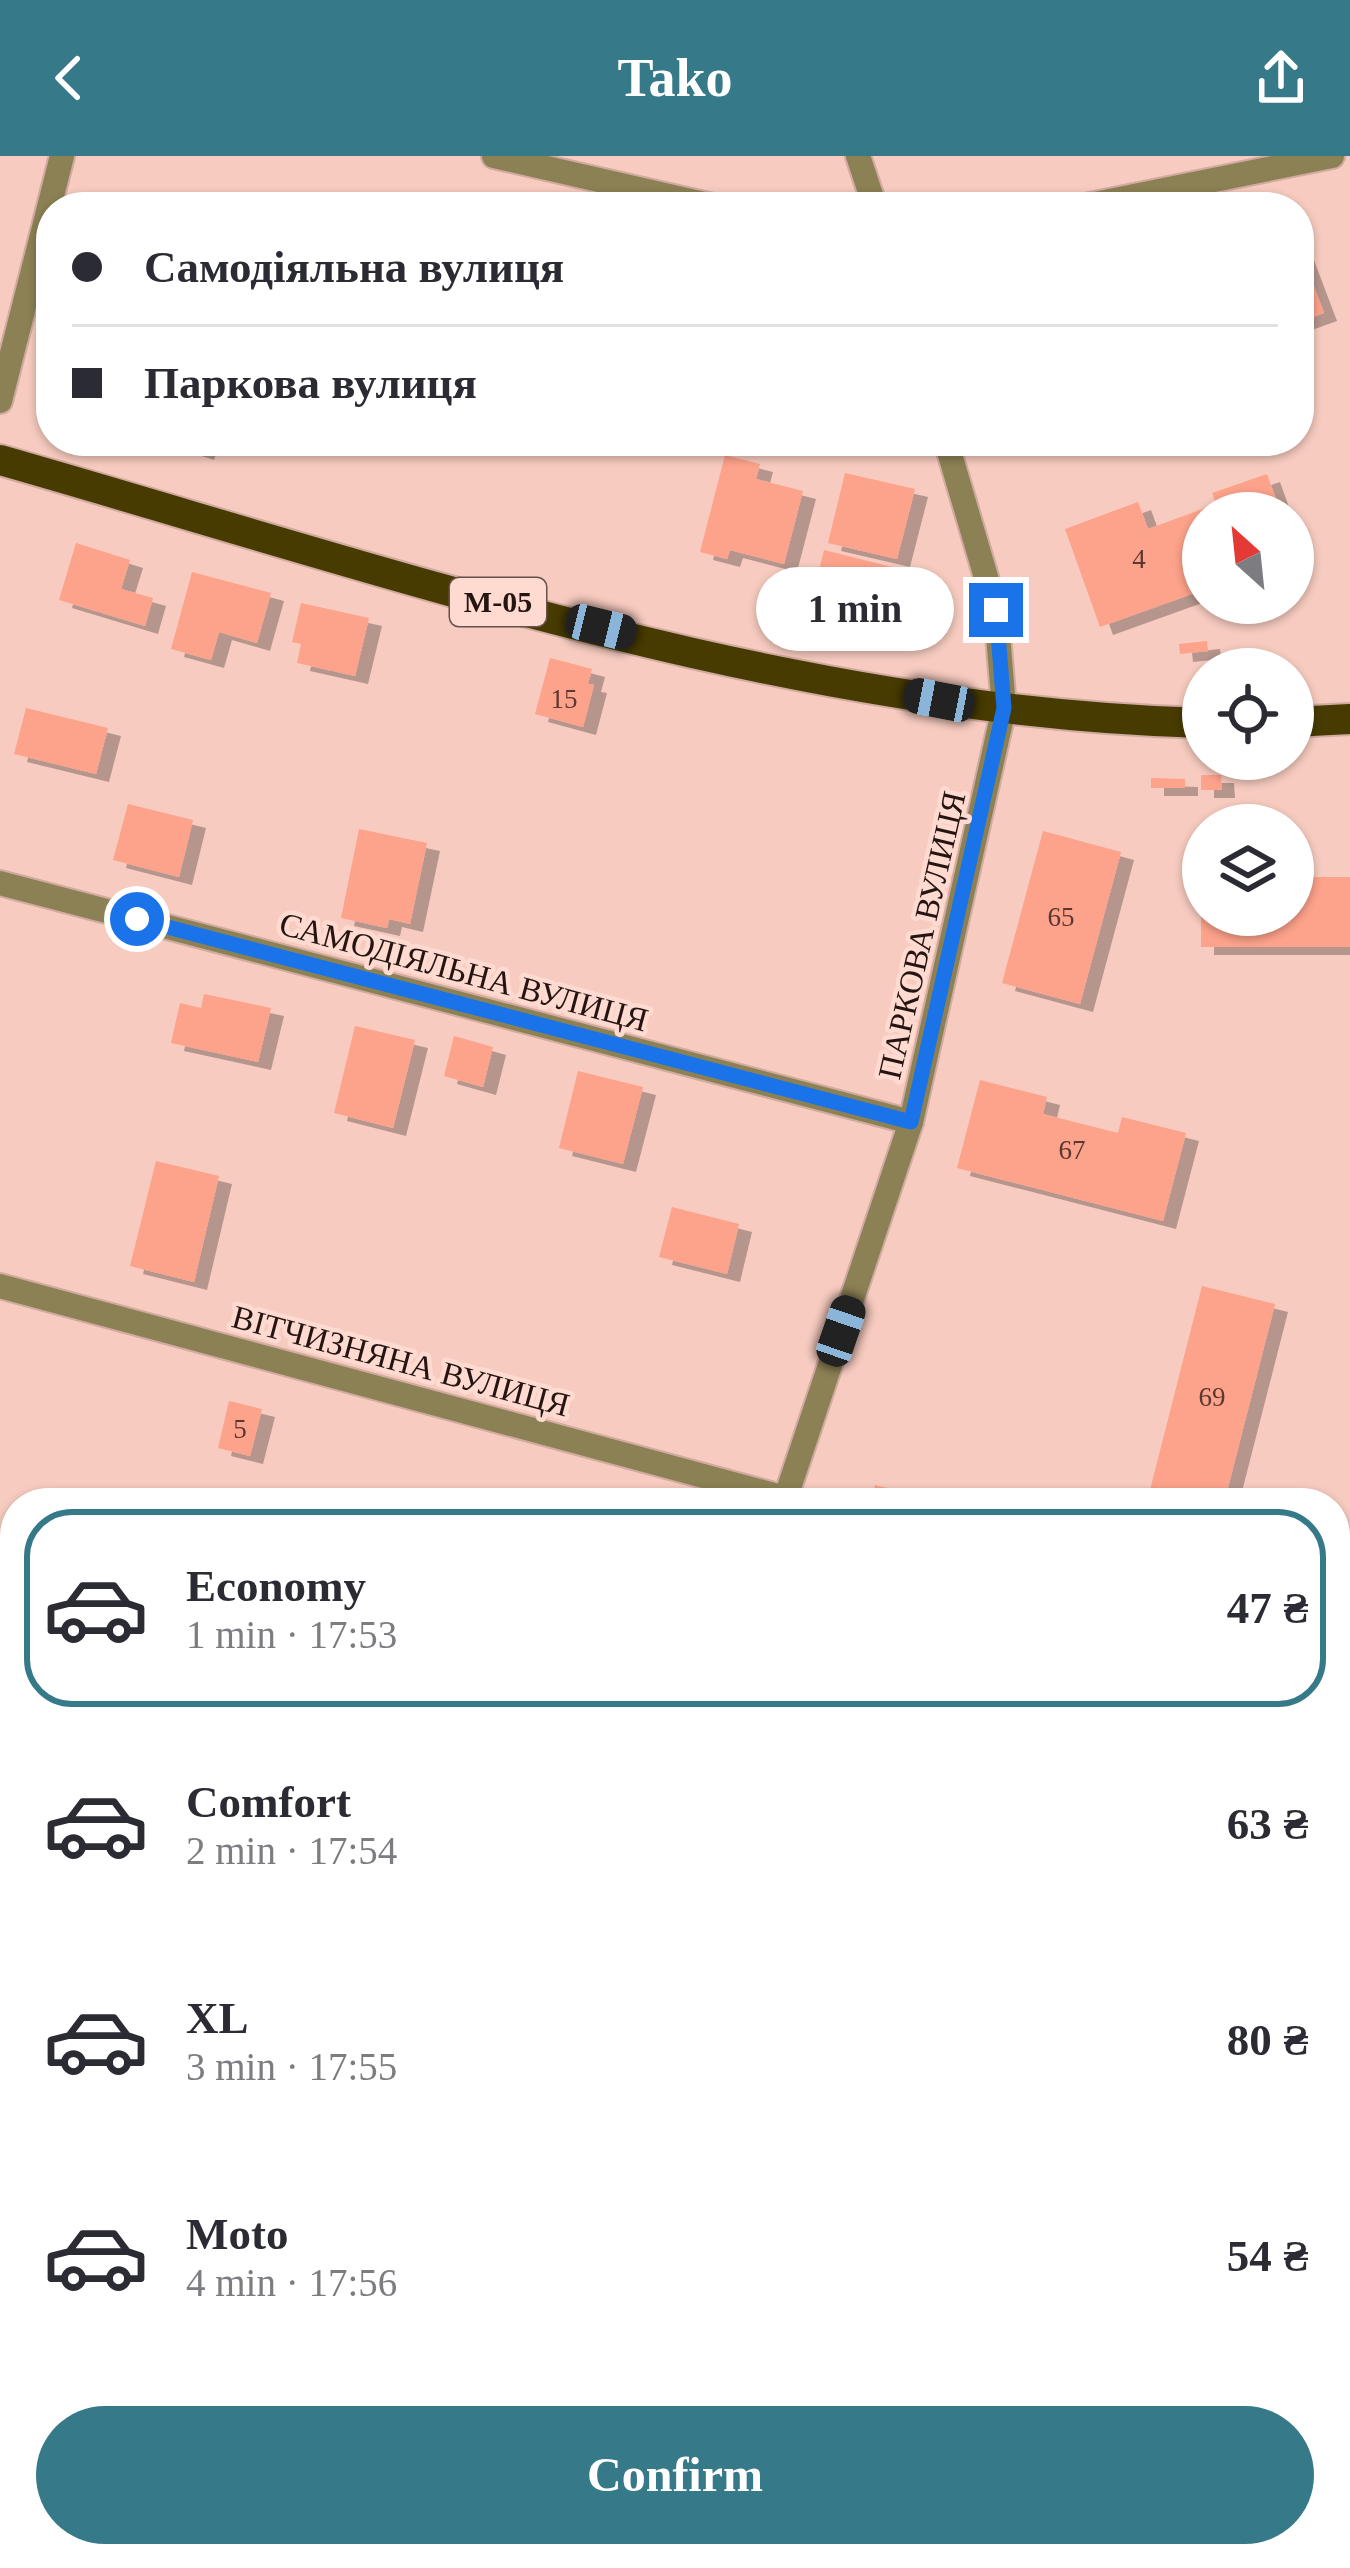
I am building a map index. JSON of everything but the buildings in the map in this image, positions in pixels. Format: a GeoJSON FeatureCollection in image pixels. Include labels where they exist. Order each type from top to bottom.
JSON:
{"type":"FeatureCollection","features":[{"type":"Feature","properties":{"kind":"main road","name":"М-05"},"geometry":{"type":"LineString","coordinates":[[0,460],[507,604],[798,674],[1004,708],[1182,721]]}},
{"type":"Feature","properties":{"kind":"main road"},"geometry":{"type":"LineString","coordinates":[[1314,721],[1350,719]]}},
{"type":"Feature","properties":{"kind":"street"},"geometry":{"type":"LineString","coordinates":[[53,192],[62,156]]}},
{"type":"Feature","properties":{"kind":"street"},"geometry":{"type":"LineString","coordinates":[[494,156],[651,192]]}},
{"type":"Feature","properties":{"kind":"street"},"geometry":{"type":"LineString","coordinates":[[858,156],[870,192]]}},
{"type":"Feature","properties":{"kind":"street"},"geometry":{"type":"LineString","coordinates":[[1155,192],[1332,156]]}},
{"type":"Feature","properties":{"kind":"street"},"geometry":{"type":"LineString","coordinates":[[0,401],[36,259]]}},
{"type":"Feature","properties":{"kind":"street","name":"ПАРКОВА ВУЛИЦЯ"},"geometry":{"type":"LineString","coordinates":[[788,1488],[911,1122],[1004,708],[996,610],[950,456]]}},
{"type":"Feature","properties":{"kind":"street","name":"САМОДІЯЛЬНА ВУЛИЦЯ"},"geometry":{"type":"LineString","coordinates":[[0,883],[911,1122]]}},
{"type":"Feature","properties":{"kind":"street","name":"ВІТЧИЗНЯНА ВУЛИЦЯ"},"geometry":{"type":"LineString","coordinates":[[0,1286],[740,1488]]}},
{"type":"Feature","properties":{"kind":"route"},"geometry":{"type":"LineString","coordinates":[[137,919],[911,1122],[1004,708],[996,610]]}}]}
